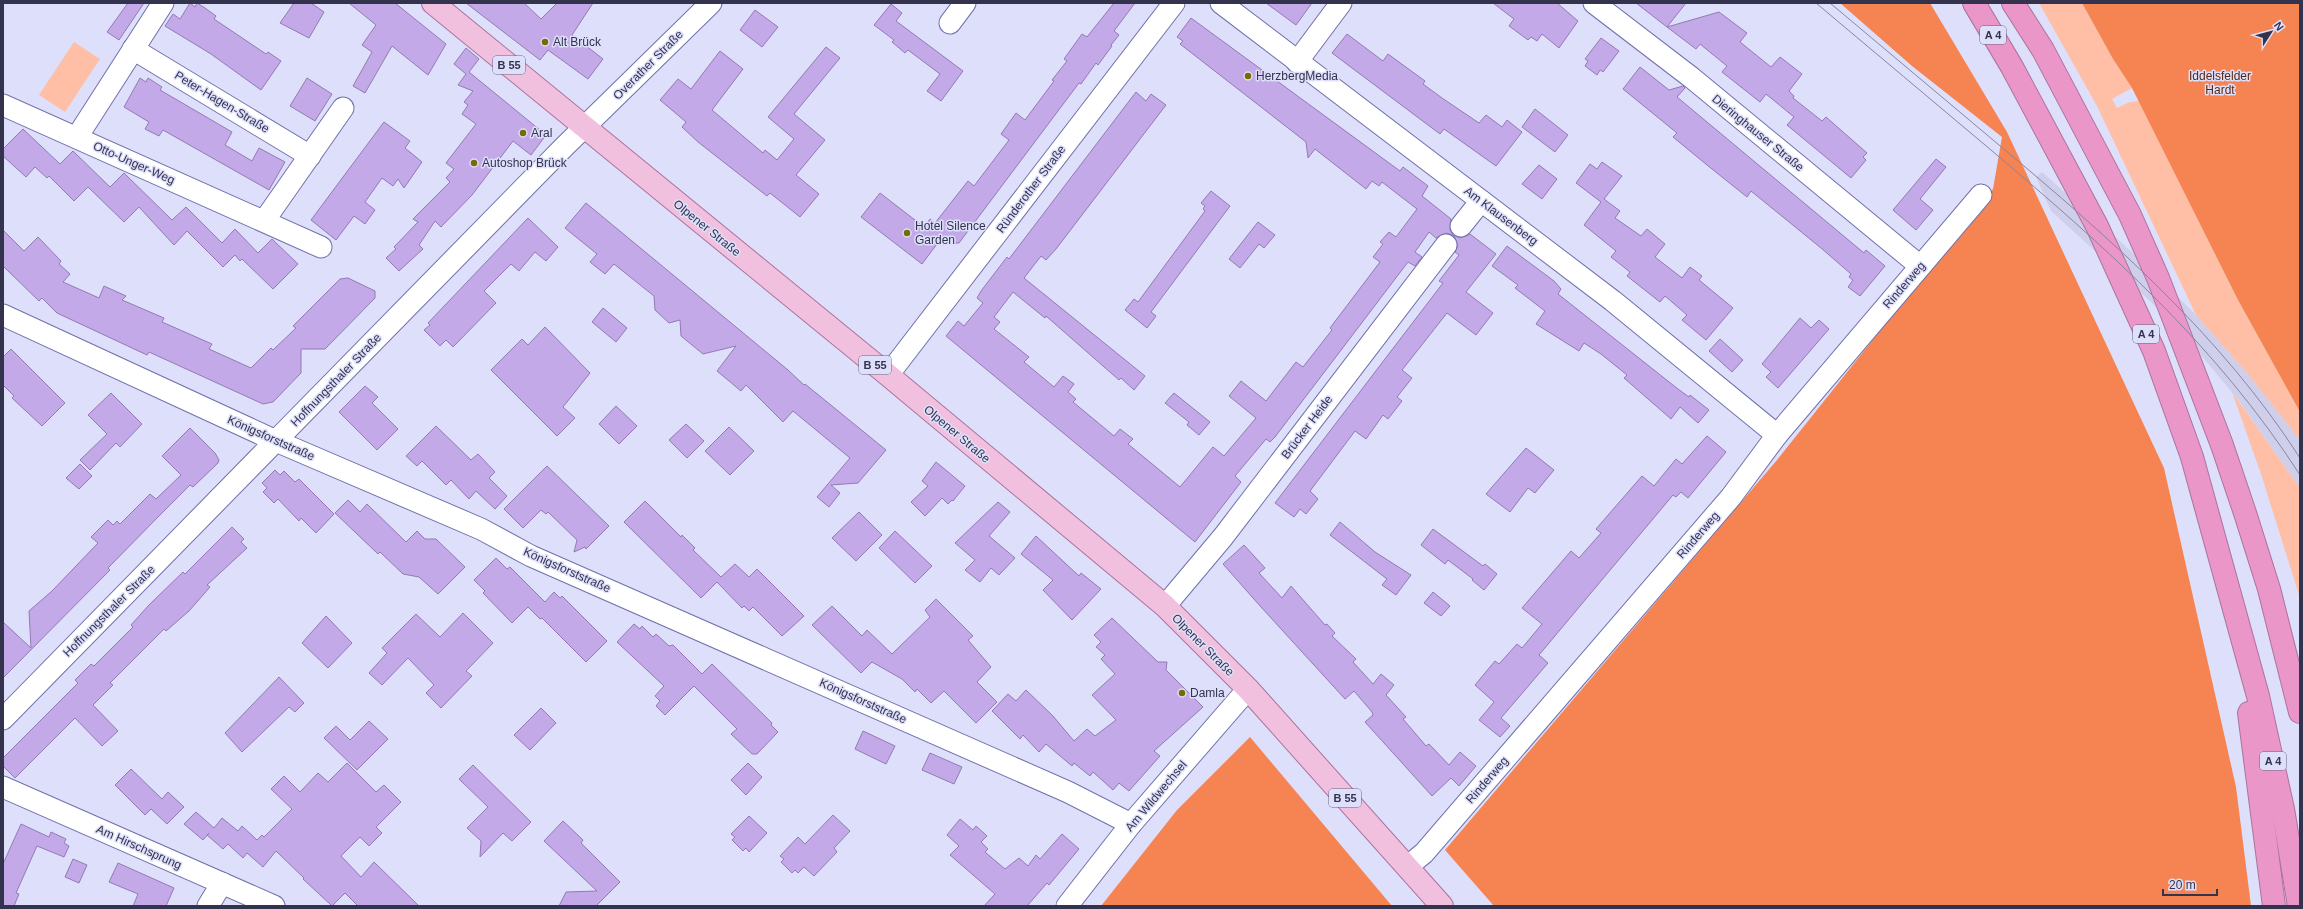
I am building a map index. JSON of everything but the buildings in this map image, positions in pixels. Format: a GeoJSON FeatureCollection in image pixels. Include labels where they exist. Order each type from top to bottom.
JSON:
{"type":"FeatureCollection","features":[{"type":"Feature","properties":{"kind":"highway","name":"A 4"},"geometry":{"type":"LineString","coordinates":[[1974,3],[2012,67],[2097,226],[2154,351],[2192,456],[2272,755],[2299,906]]}},
{"type":"Feature","properties":{"kind":"highway","name":"A 4"},"geometry":{"type":"LineString","coordinates":[[2012,3],[2043,50],[2130,215],[2158,278],[2219,438],[2245,513],[2269,589],[2300,712]]}},
{"type":"Feature","properties":{"kind":"highway"},"geometry":{"type":"LineString","coordinates":[[2236,618],[2274,906]]}},
{"type":"Feature","properties":{"kind":"main road","name":"Olpener Straße"},"geometry":{"type":"LineString","coordinates":[[433,3],[888,376],[1165,606],[1248,689],[1442,906]]}},
{"type":"Feature","properties":{"kind":"street"},"geometry":{"type":"LineString","coordinates":[[77,137],[163,3]]}},
{"type":"Feature","properties":{"kind":"street","name":"Overather Straße"},"geometry":{"type":"LineString","coordinates":[[584,127],[711,3]]}},
{"type":"Feature","properties":{"kind":"street"},"geometry":{"type":"LineString","coordinates":[[950,23],[965,3]]}},
{"type":"Feature","properties":{"kind":"street","name":"Ründerother Straße"},"geometry":{"type":"LineString","coordinates":[[888,376],[1174,3]]}},
{"type":"Feature","properties":{"kind":"street","name":"Am Klausenberg"},"geometry":{"type":"LineString","coordinates":[[1221,3],[1613,301],[1777,435]]}},
{"type":"Feature","properties":{"kind":"street"},"geometry":{"type":"LineString","coordinates":[[1297,62],[1341,3]]}},
{"type":"Feature","properties":{"kind":"street","name":"Dieringhauser Straße"},"geometry":{"type":"LineString","coordinates":[[1594,3],[1692,78],[1920,266]]}},
{"type":"Feature","properties":{"kind":"street","name":"Peter-Hagen-Straße"},"geometry":{"type":"LineString","coordinates":[[133,49],[310,156]]}},
{"type":"Feature","properties":{"kind":"street","name":"Otto-Unger-Weg"},"geometry":{"type":"LineString","coordinates":[[3,105],[320,247]]}},
{"type":"Feature","properties":{"kind":"street"},"geometry":{"type":"LineString","coordinates":[[264,221],[343,108]]}},
{"type":"Feature","properties":{"kind":"street","name":"Hoffnungsthaler Straße"},"geometry":{"type":"LineString","coordinates":[[3,719],[584,127]]}},
{"type":"Feature","properties":{"kind":"street","name":"Rinderweg"},"geometry":{"type":"LineString","coordinates":[[1407,867],[1424,853],[1726,503],[1777,435],[1981,195]]}},
{"type":"Feature","properties":{"kind":"street"},"geometry":{"type":"LineString","coordinates":[[1461,226],[1481,201]]}},
{"type":"Feature","properties":{"kind":"street","name":"Brücker Heide"},"geometry":{"type":"LineString","coordinates":[[1165,606],[1223,537],[1446,245]]}},
{"type":"Feature","properties":{"kind":"street","name":"Königsforststraße"},"geometry":{"type":"LineString","coordinates":[[3,315],[276,441],[481,530],[531,556],[1061,788],[1131,824]]}},
{"type":"Feature","properties":{"kind":"street","name":"Am Wildwechsel"},"geometry":{"type":"LineString","coordinates":[[1067,906],[1131,824],[1248,689]]}},
{"type":"Feature","properties":{"kind":"street","name":"Am Hirschsprung"},"geometry":{"type":"LineString","coordinates":[[3,787],[274,906]]}},
{"type":"Feature","properties":{"kind":"street"},"geometry":{"type":"LineString","coordinates":[[208,906],[222,883]]}},
{"type":"Feature","properties":{"kind":"shaded area"},"geometry":{"type":"Polygon","coordinates":[[[2039,3],[2082,3],[2113,59],[2132,88],[2112,99],[2117,108],[2130,102],[2139,101],[2238,300],[2300,412],[2300,440],[2247,373],[2196,315],[2097,106],[2039,3]]]}},
{"type":"Feature","properties":{"kind":"shaded area"},"geometry":{"type":"Polygon","coordinates":[[[74,42],[100,59],[65,112],[39,95],[74,42]]]}},
{"type":"Feature","properties":{"kind":"shaded area"},"geometry":{"type":"Polygon","coordinates":[[[2042,172],[2141,260],[2196,315],[2247,373],[2300,440],[2300,488],[2236,397],[2200,354],[2152,303],[2051,211],[2036,177],[2042,172]]]}},
{"type":"Feature","properties":{"kind":"shaded area"},"geometry":{"type":"Polygon","coordinates":[[[2232,392],[2300,488],[2300,598],[2261,474],[2232,392]]]}},
{"type":"Feature","properties":{"kind":"green space"},"geometry":{"type":"Polygon","coordinates":[[[1840,3],[1930,3],[2007,132],[2164,468],[2236,787],[2251,906],[1494,906],[1445,850],[1777,460],[1993,189],[2002,137],[1912,66],[1840,3]]]}},
{"type":"Feature","properties":{"kind":"green space","name":"Iddelsfelder Hardt"},"geometry":{"type":"Polygon","coordinates":[[[2082,3],[2300,3],[2300,412],[2238,300],[2132,88],[2113,59],[2082,3]]]}},
{"type":"Feature","properties":{"kind":"green space"},"geometry":{"type":"Polygon","coordinates":[[[1250,737],[1392,906],[1101,906],[1177,810],[1250,737]]]}},
{"type":"Feature","properties":{"kind":"tram line"},"geometry":{"type":"LineString","coordinates":[[1816,3],[2077,224],[2158,301],[2197,342],[2233,384],[2268,428],[2300,475]]}},
{"type":"Feature","properties":{"kind":"tram line"},"geometry":{"type":"LineString","coordinates":[[1830,3],[2041,180],[2123,253],[2200,330],[2235,370],[2269,413],[2300,458]]}},
{"type":"Feature","properties":{"kind":"place","name":"Alt Brück"},"geometry":{"type":"Point","coordinates":[545,42]}},
{"type":"Feature","properties":{"kind":"place","name":"HerzbergMedia"},"geometry":{"type":"Point","coordinates":[1248,76]}},
{"type":"Feature","properties":{"kind":"place","name":"Aral"},"geometry":{"type":"Point","coordinates":[523,133]}},
{"type":"Feature","properties":{"kind":"place","name":"Autoshop Brück"},"geometry":{"type":"Point","coordinates":[474,163]}},
{"type":"Feature","properties":{"kind":"place","name":"Hotel Silence Garden"},"geometry":{"type":"Point","coordinates":[907,233]}},
{"type":"Feature","properties":{"kind":"place","name":"Damla"},"geometry":{"type":"Point","coordinates":[1182,693]}}]}
